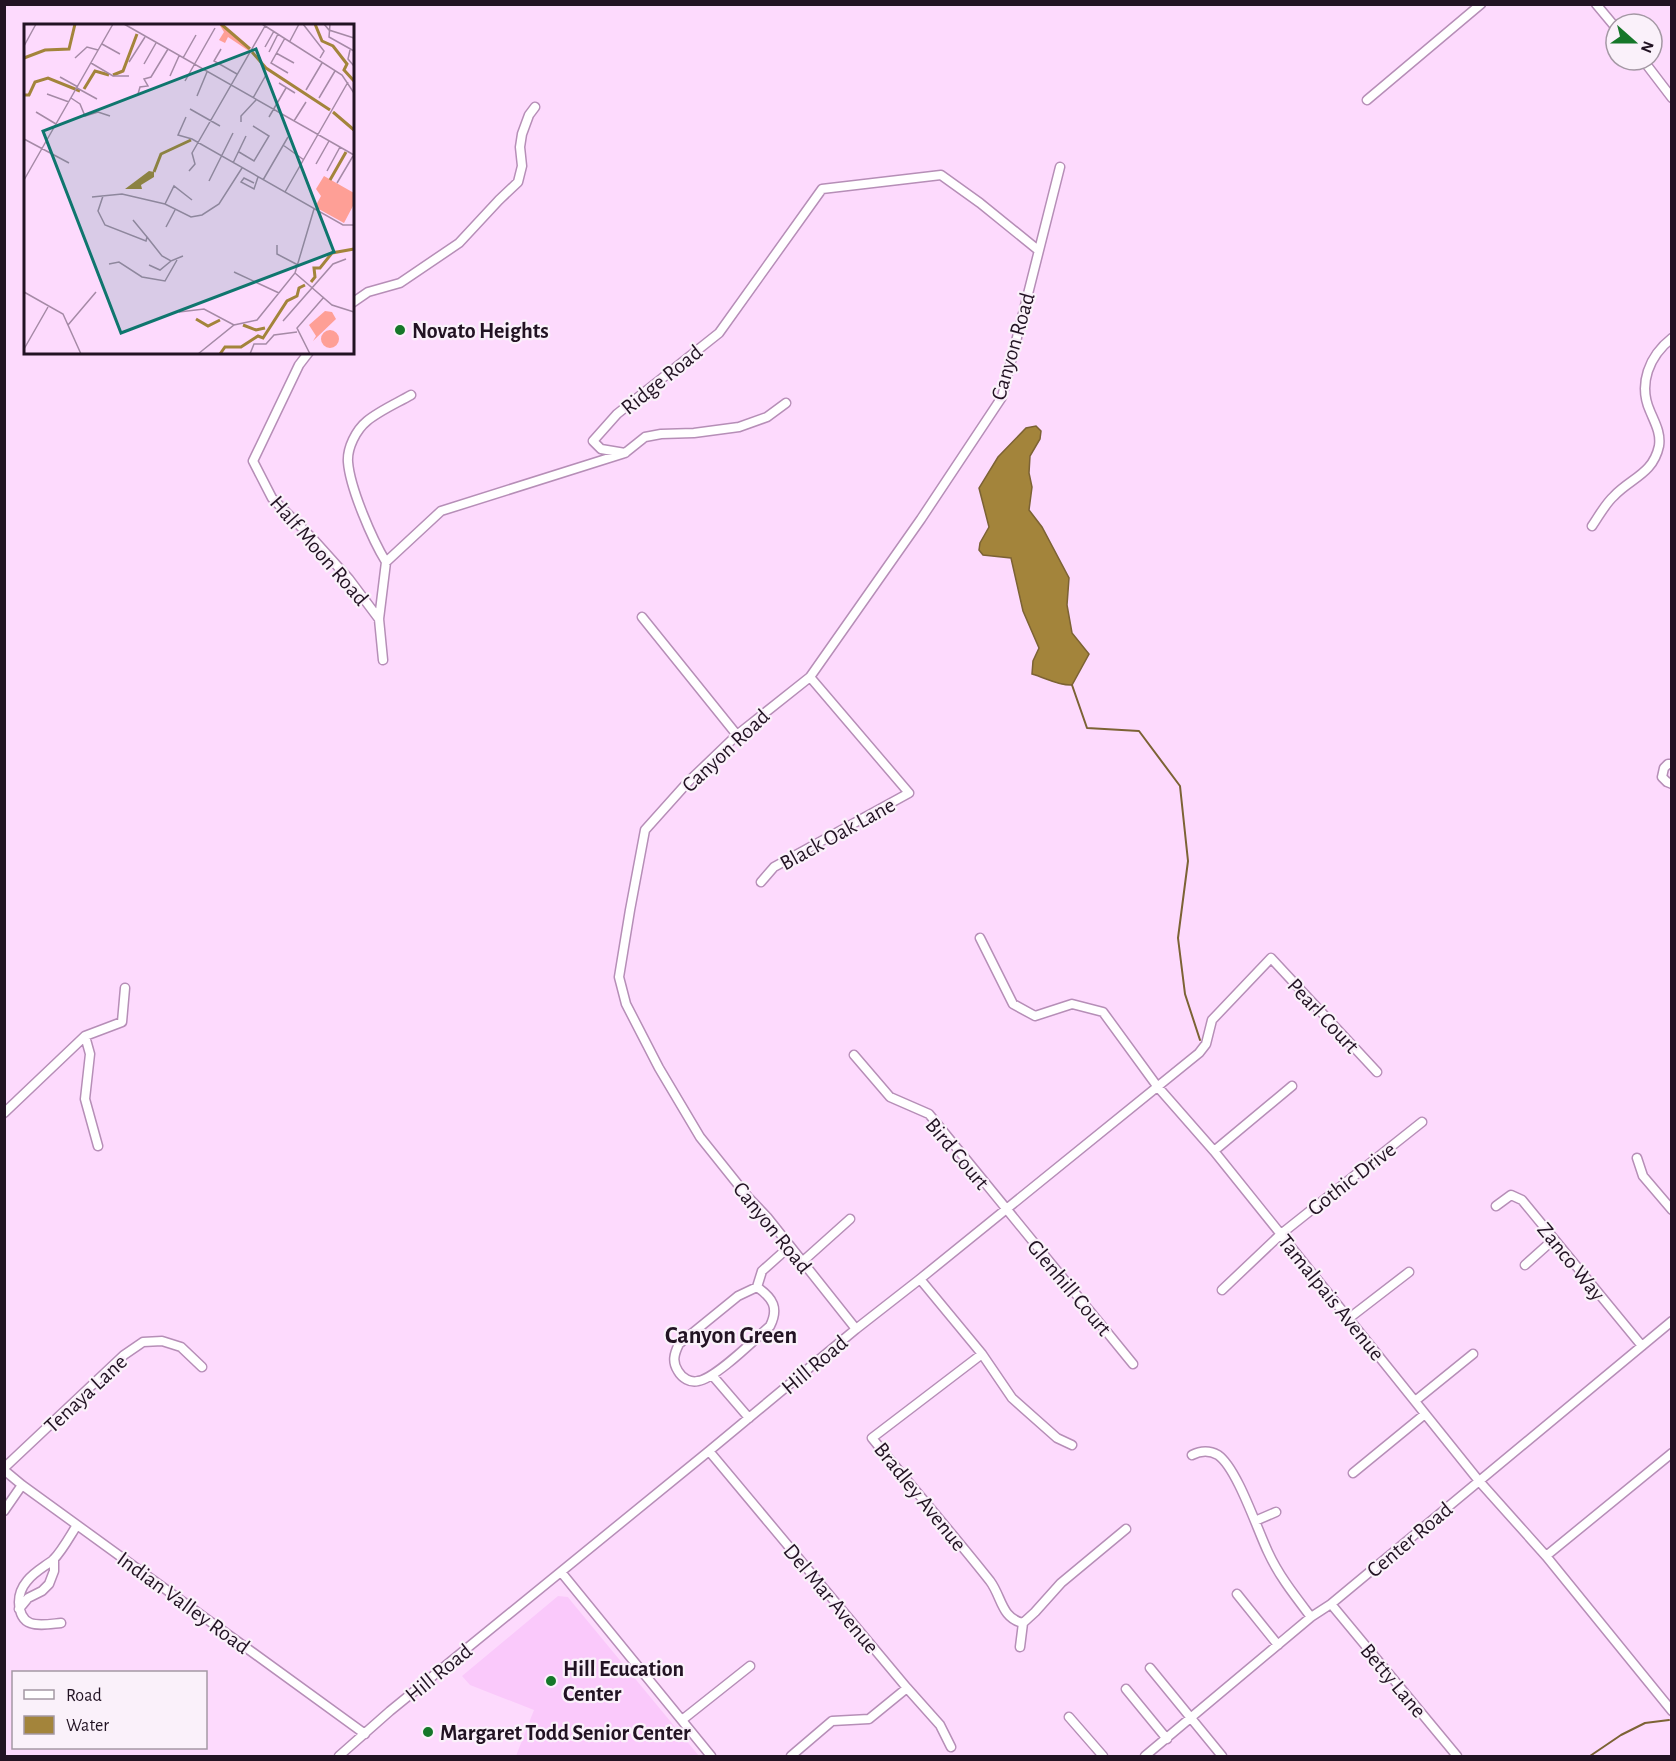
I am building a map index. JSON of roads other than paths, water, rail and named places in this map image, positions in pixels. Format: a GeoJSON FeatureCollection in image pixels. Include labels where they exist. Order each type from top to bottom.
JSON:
{"type":"FeatureCollection","features":[{"type":"Feature","properties":{"kind":"street"},"geometry":{"type":"LineString","coordinates":[[1367,100],[1481,4]]}},
{"type":"Feature","properties":{"kind":"street"},"geometry":{"type":"LineString","coordinates":[[1652,72],[1671,98]]}},
{"type":"Feature","properties":{"kind":"street"},"geometry":{"type":"LineString","coordinates":[[354,302],[368,292],[400,283],[459,243],[518,182],[522,166],[520,147],[522,134],[529,115],[535,107]]}},
{"type":"Feature","properties":{"kind":"street","name":"Canyon Road"},"geometry":{"type":"LineString","coordinates":[[856,1329],[700,1137],[659,1068],[626,1005],[619,977],[645,830],[688,782],[737,735],[810,677],[921,519],[1002,398],[1060,167]]}},
{"type":"Feature","properties":{"kind":"street","name":"Ridge Road"},"geometry":{"type":"LineString","coordinates":[[625,453],[602,449],[593,441],[617,414],[719,333],[822,189],[940,175],[980,203],[1038,250]]}},
{"type":"Feature","properties":{"kind":"street"},"geometry":{"type":"LineString","coordinates":[[1592,526],[1611,498],[1624,486],[1646,472],[1659,447],[1659,432],[1645,398],[1644,382],[1647,369],[1654,356],[1671,338]]}},
{"type":"Feature","properties":{"kind":"street","name":"Half Moon Road"},"geometry":{"type":"LineString","coordinates":[[307,354],[299,365],[253,461],[272,498],[349,579],[379,619]]}},
{"type":"Feature","properties":{"kind":"street"},"geometry":{"type":"LineString","coordinates":[[383,660],[379,619],[386,562],[366,522],[347,461],[350,444],[366,422],[411,395]]}},
{"type":"Feature","properties":{"kind":"street"},"geometry":{"type":"LineString","coordinates":[[386,562],[441,511],[625,453],[645,437],[739,427],[767,417],[786,403]]}},
{"type":"Feature","properties":{"kind":"street"},"geometry":{"type":"LineString","coordinates":[[642,617],[737,735]]}},
{"type":"Feature","properties":{"kind":"street","name":"Black Oak Lane"},"geometry":{"type":"LineString","coordinates":[[761,882],[774,867],[909,793],[810,677]]}},
{"type":"Feature","properties":{"kind":"street"},"geometry":{"type":"LineString","coordinates":[[1671,764],[1668,764],[1662,772],[1662,777],[1671,784]]}},
{"type":"Feature","properties":{"kind":"street","name":"Tamalpais Avenue"},"geometry":{"type":"LineString","coordinates":[[981,938],[1013,1004],[1035,1016],[1072,1004],[1103,1012],[1157,1086],[1214,1150],[1479,1481],[1546,1556],[1671,1711]]}},
{"type":"Feature","properties":{"kind":"street","name":"Hill Road"},"geometry":{"type":"LineString","coordinates":[[339,1756],[390,1711],[856,1329],[1199,1053],[1206,1044],[1212,1020],[1271,957]]}},
{"type":"Feature","properties":{"kind":"street","name":"Pearl Court"},"geometry":{"type":"LineString","coordinates":[[1271,957],[1377,1072]]}},
{"type":"Feature","properties":{"kind":"street"},"geometry":{"type":"LineString","coordinates":[[4,1113],[85,1036],[122,1022],[125,988]]}},
{"type":"Feature","properties":{"kind":"street"},"geometry":{"type":"LineString","coordinates":[[85,1036],[90,1054],[85,1099],[98,1146]]}},
{"type":"Feature","properties":{"kind":"street","name":"Bird Court"},"geometry":{"type":"LineString","coordinates":[[854,1055],[890,1097],[928,1114],[1006,1210]]}},
{"type":"Feature","properties":{"kind":"street"},"geometry":{"type":"LineString","coordinates":[[1214,1150],[1292,1086]]}},
{"type":"Feature","properties":{"kind":"street","name":"Gothic Drive"},"geometry":{"type":"LineString","coordinates":[[1222,1290],[1281,1234],[1422,1122]]}},
{"type":"Feature","properties":{"kind":"street"},"geometry":{"type":"LineString","coordinates":[[1637,1158],[1643,1176],[1671,1210]]}},
{"type":"Feature","properties":{"kind":"street","name":"Zanco Way"},"geometry":{"type":"LineString","coordinates":[[1496,1206],[1510,1195],[1522,1200],[1642,1346]]}},
{"type":"Feature","properties":{"kind":"street","name":"Glenhill Court"},"geometry":{"type":"LineString","coordinates":[[1006,1210],[1133,1364]]}},
{"type":"Feature","properties":{"kind":"street"},"geometry":{"type":"LineString","coordinates":[[802,1262],[850,1219]]}},
{"type":"Feature","properties":{"kind":"street"},"geometry":{"type":"LineString","coordinates":[[1526,1265],[1554,1239]]}},
{"type":"Feature","properties":{"kind":"street"},"geometry":{"type":"LineString","coordinates":[[757,1287],[774,1306],[774,1319],[770,1326],[712,1375],[698,1382],[684,1378],[674,1361],[679,1344],[738,1296],[757,1287],[762,1271],[790,1246]]}},
{"type":"Feature","properties":{"kind":"street"},"geometry":{"type":"LineString","coordinates":[[1348,1319],[1409,1272]]}},
{"type":"Feature","properties":{"kind":"street"},"geometry":{"type":"LineString","coordinates":[[920,1279],[982,1354],[1012,1398],[1057,1438],[1072,1446]]}},
{"type":"Feature","properties":{"kind":"street","name":"Center Road"},"geometry":{"type":"LineString","coordinates":[[1145,1756],[1671,1321]]}},
{"type":"Feature","properties":{"kind":"street","name":"Tenaya Lane"},"geometry":{"type":"LineString","coordinates":[[4,1469],[124,1355],[143,1342],[162,1341],[181,1347],[202,1367]]}},
{"type":"Feature","properties":{"kind":"street","name":"Bradley Avenue"},"geometry":{"type":"LineString","coordinates":[[982,1354],[872,1438],[992,1584],[1008,1616],[1014,1621],[1023,1623]]}},
{"type":"Feature","properties":{"kind":"street"},"geometry":{"type":"LineString","coordinates":[[1415,1401],[1473,1354]]}},
{"type":"Feature","properties":{"kind":"street"},"geometry":{"type":"LineString","coordinates":[[712,1375],[749,1418]]}},
{"type":"Feature","properties":{"kind":"street"},"geometry":{"type":"LineString","coordinates":[[1353,1473],[1425,1414]]}},
{"type":"Feature","properties":{"kind":"street","name":"Del Mar Avenue"},"geometry":{"type":"LineString","coordinates":[[709,1451],[940,1725],[951,1747]]}},
{"type":"Feature","properties":{"kind":"street"},"geometry":{"type":"LineString","coordinates":[[1192,1455],[1202,1451],[1217,1455],[1232,1469],[1269,1553],[1285,1583],[1311,1617]]}},
{"type":"Feature","properties":{"kind":"street"},"geometry":{"type":"LineString","coordinates":[[1546,1556],[1671,1453]]}},
{"type":"Feature","properties":{"kind":"street","name":"Indian Valley Road"},"geometry":{"type":"LineString","coordinates":[[4,1469],[22,1485],[365,1734]]}},
{"type":"Feature","properties":{"kind":"street"},"geometry":{"type":"LineString","coordinates":[[4,1511],[22,1485]]}},
{"type":"Feature","properties":{"kind":"street"},"geometry":{"type":"LineString","coordinates":[[1255,1521],[1276,1512]]}},
{"type":"Feature","properties":{"kind":"street"},"geometry":{"type":"LineString","coordinates":[[61,1623],[39,1625],[29,1623],[22,1618],[19,1598],[24,1584],[35,1572],[54,1559],[77,1525]]}},
{"type":"Feature","properties":{"kind":"street"},"geometry":{"type":"LineString","coordinates":[[1020,1647],[1023,1623],[1061,1583],[1126,1529]]}},
{"type":"Feature","properties":{"kind":"street"},"geometry":{"type":"LineString","coordinates":[[19,1609],[28,1598],[42,1591],[49,1584],[54,1571],[54,1559]]}},
{"type":"Feature","properties":{"kind":"street"},"geometry":{"type":"LineString","coordinates":[[561,1572],[711,1756]]}},
{"type":"Feature","properties":{"kind":"street"},"geometry":{"type":"LineString","coordinates":[[1237,1594],[1278,1645]]}},
{"type":"Feature","properties":{"kind":"street","name":"Betty Lane"},"geometry":{"type":"LineString","coordinates":[[1331,1604],[1457,1756]]}},
{"type":"Feature","properties":{"kind":"street"},"geometry":{"type":"LineString","coordinates":[[682,1720],[750,1666]]}},
{"type":"Feature","properties":{"kind":"street"},"geometry":{"type":"LineString","coordinates":[[1149,1668],[1222,1756]]}},
{"type":"Feature","properties":{"kind":"street"},"geometry":{"type":"LineString","coordinates":[[791,1756],[832,1721],[870,1719],[907,1688]]}},
{"type":"Feature","properties":{"kind":"street"},"geometry":{"type":"LineString","coordinates":[[1126,1689],[1167,1739]]}},
{"type":"Feature","properties":{"kind":"street"},"geometry":{"type":"LineString","coordinates":[[1070,1717],[1103,1756]]}},
{"type":"Feature","properties":{"kind":"water"},"geometry":{"type":"Polygon","coordinates":[[[1036,426],[1041,431],[1040,439],[1030,456],[1029,473],[1032,487],[1029,510],[1042,527],[1069,578],[1067,605],[1072,633],[1089,654],[1072,685],[1057,683],[1032,674],[1033,661],[1039,648],[1023,611],[1011,558],[983,555],[979,550],[980,543],[989,527],[979,488],[998,457],[1026,428],[1036,426]]]}},
{"type":"Feature","properties":{"kind":"waterway"},"geometry":{"type":"LineString","coordinates":[[1072,685],[1087,728],[1139,731],[1180,786],[1188,861],[1178,938],[1185,994],[1200,1040]]}},
{"type":"Feature","properties":{"kind":"waterway"},"geometry":{"type":"LineString","coordinates":[[1590,1756],[1621,1735],[1645,1723],[1669,1720]]}},
{"type":"Feature","properties":{"kind":"place","name":"Novato Heights"},"geometry":{"type":"Point","coordinates":[400,330]}},
{"type":"Feature","properties":{"kind":"place","name":"Hill Ecucation Center"},"geometry":{"type":"Point","coordinates":[551,1681]}},
{"type":"Feature","properties":{"kind":"place","name":"Margaret Todd Senior Center"},"geometry":{"type":"Point","coordinates":[428,1732]}},
{"type":"Feature","properties":{"kind":"district","name":"Canyon Green"},"geometry":{"type":"Point","coordinates":[731,1335]}}]}
